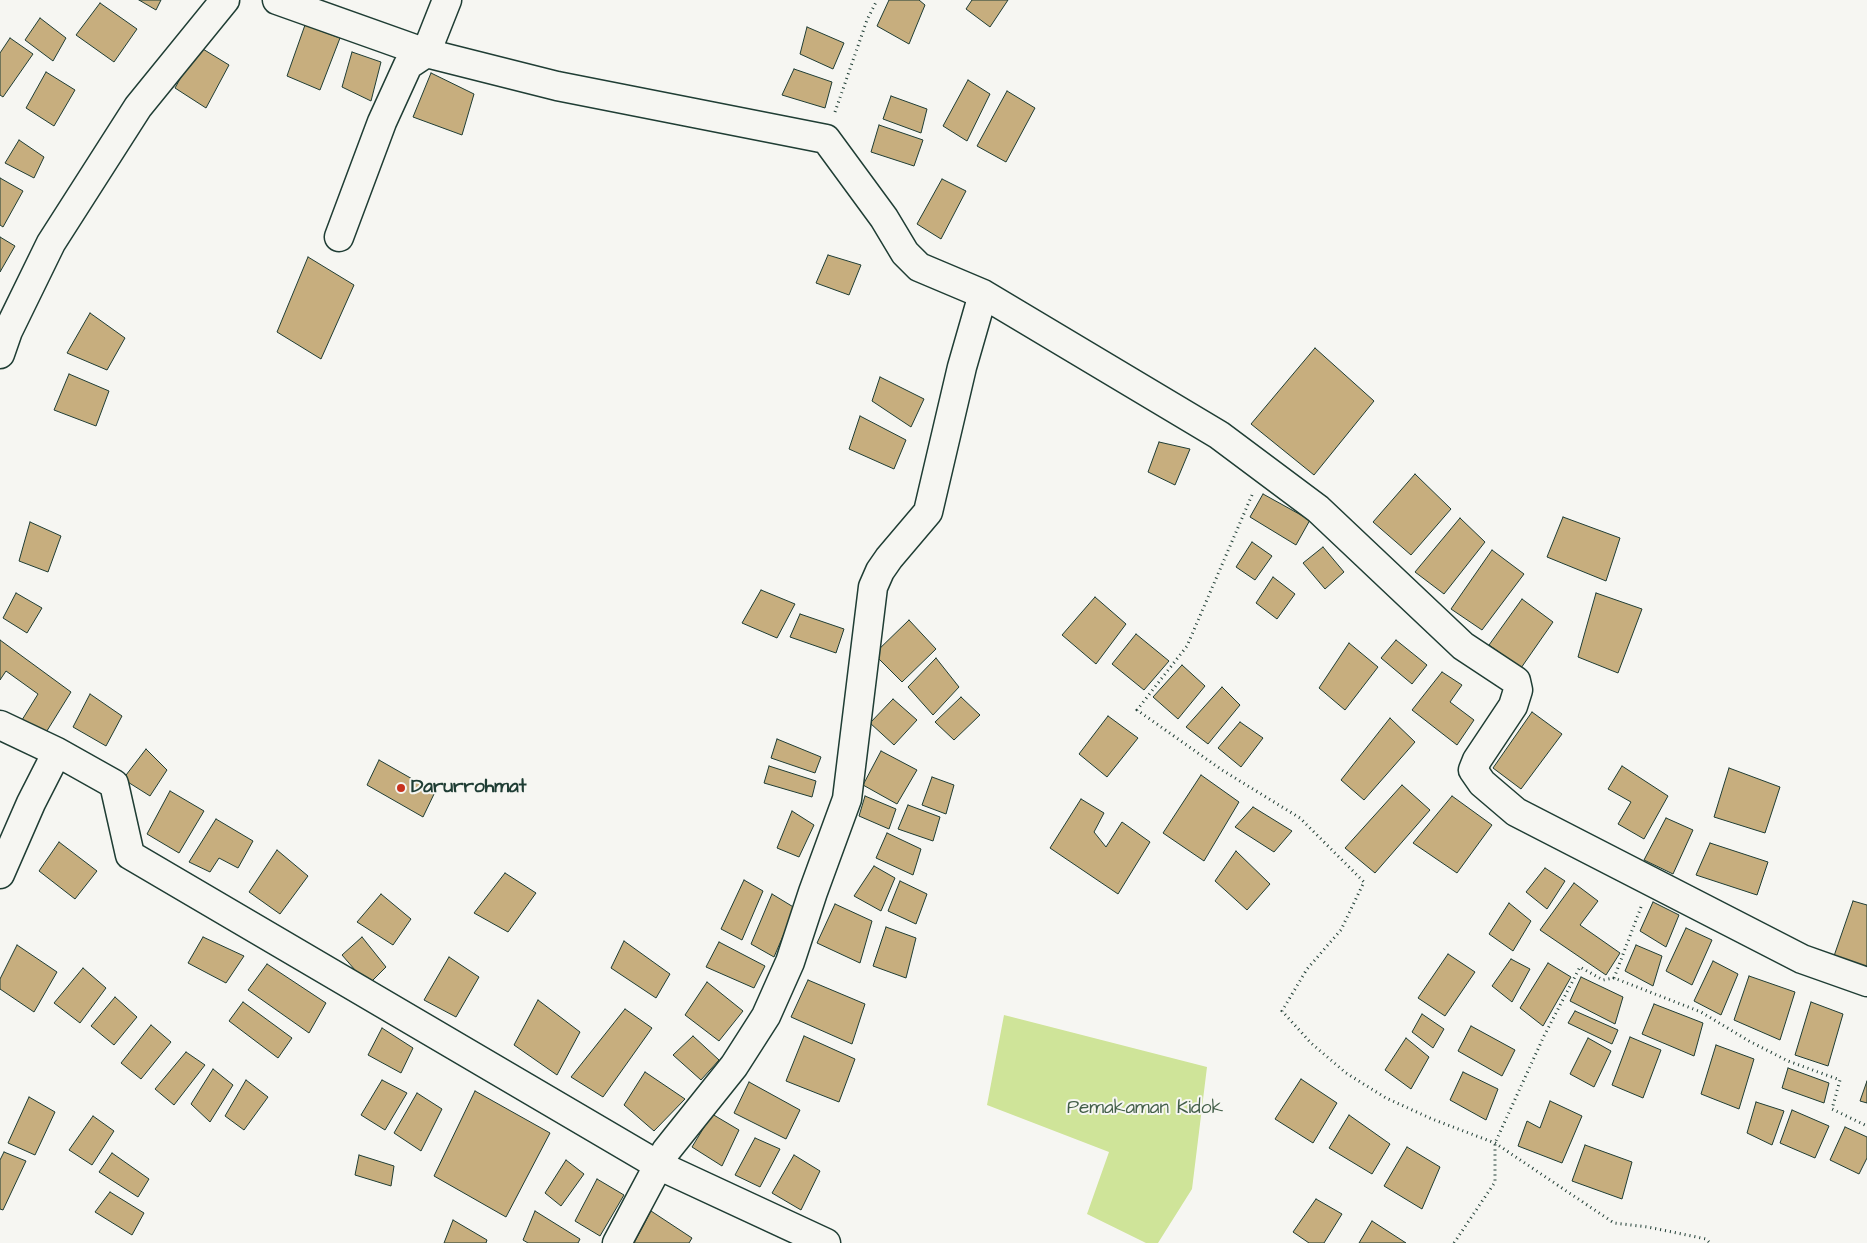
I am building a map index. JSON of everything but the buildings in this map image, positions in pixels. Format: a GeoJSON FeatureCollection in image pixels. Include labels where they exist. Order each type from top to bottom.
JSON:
{"type":"FeatureCollection","features":[{"type":"Feature","properties":{"kind":"street"},"geometry":{"type":"LineString","coordinates":[[0,354],[8,331],[56,235],[138,107],[225,0]]}},
{"type":"Feature","properties":{"kind":"street"},"geometry":{"type":"LineString","coordinates":[[277,0],[426,53],[557,86],[826,139],[884,218],[905,253],[919,267],[983,294],[1220,435],[1318,509],[1463,646],[1516,680],[1518,690],[1513,706],[1477,760],[1474,770],[1482,783],[1516,812],[1802,959],[1867,982]]}},
{"type":"Feature","properties":{"kind":"street"},"geometry":{"type":"LineString","coordinates":[[339,237],[382,122],[408,65],[426,53],[447,0]]}},
{"type":"Feature","properties":{"kind":"street"},"geometry":{"type":"LineString","coordinates":[[617,1243],[674,1140],[734,1066],[766,1016],[790,962],[847,799],[874,587],[880,571],[889,558],[928,512],[962,367],[983,294]]}},
{"type":"Feature","properties":{"kind":"street"},"geometry":{"type":"LineString","coordinates":[[0,725],[57,752],[114,784],[130,854],[658,1166],[826,1243]]}},
{"type":"Feature","properties":{"kind":"street"},"geometry":{"type":"LineString","coordinates":[[0,874],[31,803],[57,752]]}},
{"type":"Feature","properties":{"kind":"path"},"geometry":{"type":"LineString","coordinates":[[826,139],[867,20],[877,0]]}},
{"type":"Feature","properties":{"kind":"path"},"geometry":{"type":"LineString","coordinates":[[1263,467],[1187,646],[1137,710],[1214,765],[1300,818],[1364,882],[1341,930],[1307,969],[1282,1011],[1311,1043],[1346,1073],[1386,1098],[1432,1120],[1495,1143],[1614,1222],[1706,1239],[1710,1243]]}},
{"type":"Feature","properties":{"kind":"path"},"geometry":{"type":"LineString","coordinates":[[1614,978],[1651,880]]}},
{"type":"Feature","properties":{"kind":"path"},"geometry":{"type":"LineString","coordinates":[[1454,1243],[1496,1182],[1495,1143],[1544,1036],[1580,967],[1603,980],[1614,978],[1701,1012],[1788,1062],[1840,1080],[1832,1109],[1867,1126]]}},
{"type":"Feature","properties":{"kind":"green space","name":"Pemakaman Kidok"},"geometry":{"type":"Polygon","coordinates":[[[1004,1015],[1207,1067],[1192,1189],[1158,1243],[1146,1243],[1087,1214],[1109,1152],[987,1105],[1004,1015]]]}},
{"type":"Feature","properties":{"kind":"place","name":"Darurrohmat"},"geometry":{"type":"Point","coordinates":[401,788]}}]}
